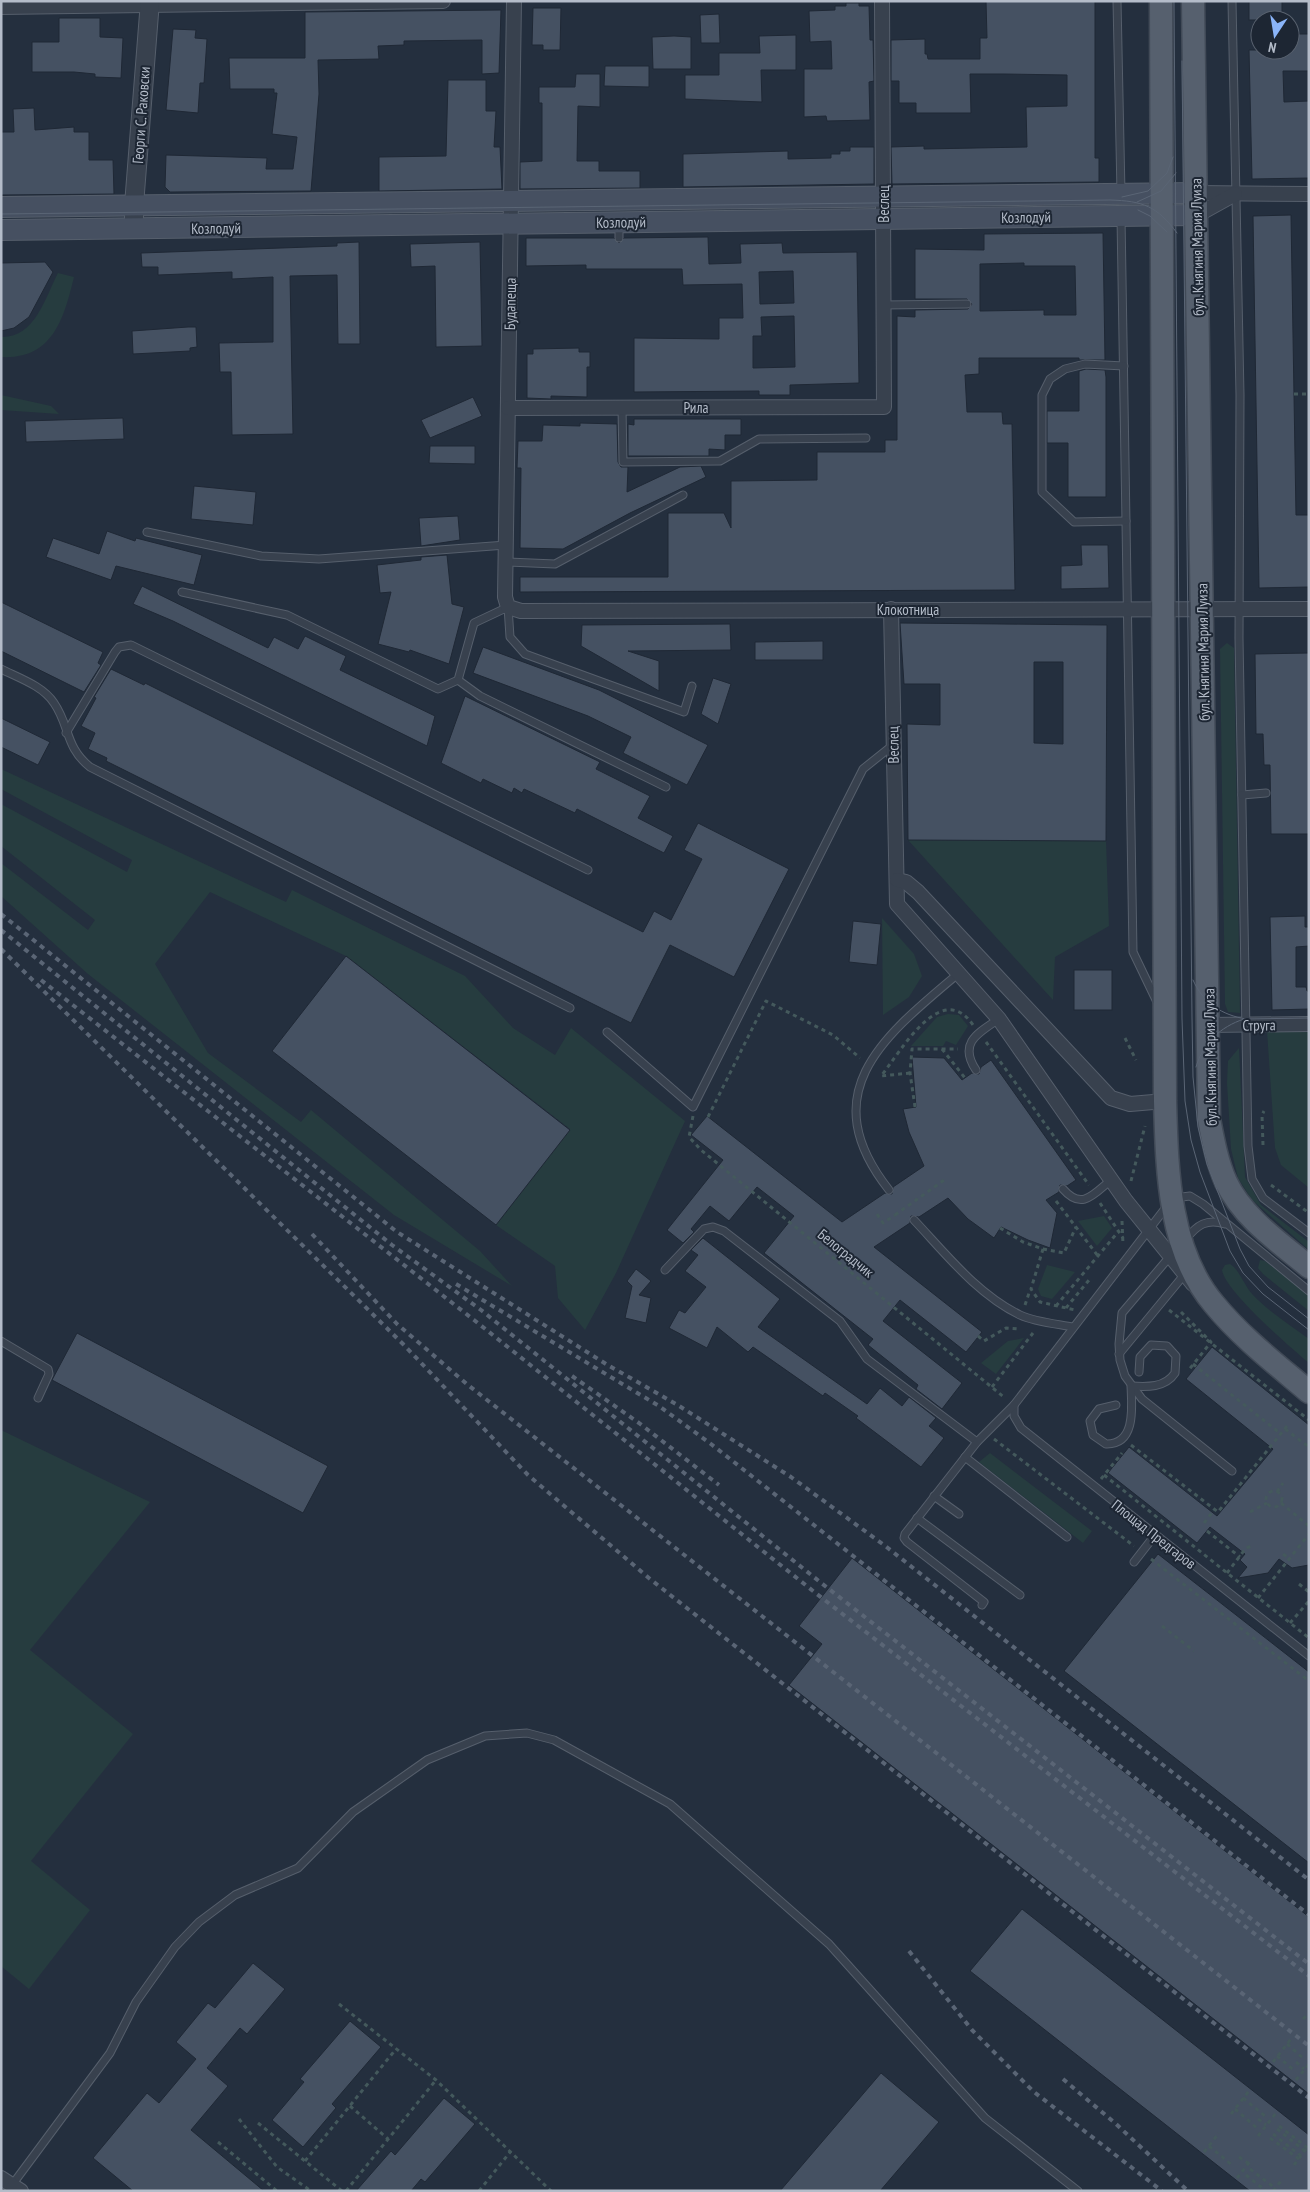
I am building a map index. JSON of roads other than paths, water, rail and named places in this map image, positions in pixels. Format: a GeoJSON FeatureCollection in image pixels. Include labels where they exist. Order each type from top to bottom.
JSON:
{"type":"FeatureCollection","features":[{"type":"Feature","properties":{"kind":"main road"},"geometry":{"type":"LineString","coordinates":[[1161,1],[1166,1019],[1155,1102],[1166,1147],[1173,1199],[1176,1250],[1192,1269],[1213,1303],[1245,1337],[1309,1392]]}},
{"type":"Feature","properties":{"kind":"main road","name":"бул. Княгиня Мария Луиза"},"geometry":{"type":"LineString","coordinates":[[1193,1],[1209,1119],[1215,1149],[1227,1183],[1240,1204],[1262,1227],[1309,1266]]}},
{"type":"Feature","properties":{"kind":"main road","name":"Козлодуй"},"geometry":{"type":"LineString","coordinates":[[1,207],[883,197],[1121,204],[1196,204]]}},
{"type":"Feature","properties":{"kind":"main road","name":"Козлодуй"},"geometry":{"type":"LineString","coordinates":[[1,230],[512,224],[619,230],[883,219],[1121,204]]}},
{"type":"Feature","properties":{"kind":"street"},"geometry":{"type":"LineString","coordinates":[[1,7],[443,1]]}},
{"type":"Feature","properties":{"kind":"street","name":"Будапеща"},"geometry":{"type":"LineString","coordinates":[[508,607],[505,597],[505,562],[512,224],[514,1]]}},
{"type":"Feature","properties":{"kind":"street","name":"Веслец"},"geometry":{"type":"LineString","coordinates":[[882,1],[884,407]]}},
{"type":"Feature","properties":{"kind":"street","name":"Георги С. Раковски"},"geometry":{"type":"LineString","coordinates":[[134,229],[134,205],[149,4]]}},
{"type":"Feature","properties":{"kind":"street","name":"Козлодуй"},"geometry":{"type":"LineString","coordinates":[[1196,204],[1210,209],[1236,194]]}},
{"type":"Feature","properties":{"kind":"street","name":"Козлодуй"},"geometry":{"type":"LineString","coordinates":[[1196,204],[1236,194],[1309,194]]}},
{"type":"Feature","properties":{"kind":"street","name":"Рила"},"geometry":{"type":"LineString","coordinates":[[508,408],[884,407]]}},
{"type":"Feature","properties":{"kind":"street","name":"Клокотница"},"geometry":{"type":"LineString","coordinates":[[508,607],[521,611],[1309,609]]}},
{"type":"Feature","properties":{"kind":"street","name":"Веслец"},"geometry":{"type":"LineString","coordinates":[[891,609],[898,905],[999,1019],[1111,1180],[1149,1231],[1176,1250],[1184,1275],[1213,1303]]}},
{"type":"Feature","properties":{"kind":"street"},"geometry":{"type":"LineString","coordinates":[[896,880],[906,882],[918,892],[1111,1098],[1121,1103],[1155,1102]]}},
{"type":"Feature","properties":{"kind":"street","name":"Струга"},"geometry":{"type":"LineString","coordinates":[[1209,1025],[1309,1024]]}},
{"type":"Feature","properties":{"kind":"lane"},"geometry":{"type":"LineString","coordinates":[[1117,1],[1133,952],[1166,1019]]}},
{"type":"Feature","properties":{"kind":"lane"},"geometry":{"type":"LineString","coordinates":[[1232,1],[1240,395],[1239,610],[1248,1146],[1252,1179],[1263,1198],[1309,1233]]}},
{"type":"Feature","properties":{"kind":"lane"},"geometry":{"type":"LineString","coordinates":[[883,305],[967,304]]}},
{"type":"Feature","properties":{"kind":"lane"},"geometry":{"type":"LineString","coordinates":[[1124,366],[1085,364],[1065,369],[1050,379],[1042,395],[1042,492],[1074,522],[1126,521]]}},
{"type":"Feature","properties":{"kind":"lane"},"geometry":{"type":"LineString","coordinates":[[622,408],[622,462],[720,461],[760,438],[866,438]]}},
{"type":"Feature","properties":{"kind":"lane"},"geometry":{"type":"LineString","coordinates":[[505,562],[556,564],[683,495]]}},
{"type":"Feature","properties":{"kind":"lane"},"geometry":{"type":"LineString","coordinates":[[147,532],[261,556],[319,559],[506,545]]}},
{"type":"Feature","properties":{"kind":"lane"},"geometry":{"type":"LineString","coordinates":[[182,592],[287,614],[438,688],[458,680]]}},
{"type":"Feature","properties":{"kind":"lane"},"geometry":{"type":"LineString","coordinates":[[458,680],[474,623],[508,607],[510,637],[525,654],[684,712],[692,686]]}},
{"type":"Feature","properties":{"kind":"lane"},"geometry":{"type":"LineString","coordinates":[[66,733],[114,652],[119,647],[131,645],[588,870]]}},
{"type":"Feature","properties":{"kind":"lane"},"geometry":{"type":"LineString","coordinates":[[1,669],[42,690],[54,702],[78,757],[90,767],[570,1008]]}},
{"type":"Feature","properties":{"kind":"lane"},"geometry":{"type":"LineString","coordinates":[[458,680],[480,696],[666,787]]}},
{"type":"Feature","properties":{"kind":"lane"},"geometry":{"type":"LineString","coordinates":[[607,1032],[693,1106],[863,768],[893,744]]}},
{"type":"Feature","properties":{"kind":"lane"},"geometry":{"type":"LineString","coordinates":[[1242,795],[1266,793]]}},
{"type":"Feature","properties":{"kind":"lane"},"geometry":{"type":"LineString","coordinates":[[889,1190],[872,1168],[858,1138],[855,1106],[858,1084],[867,1065],[905,1018],[959,973]]}},
{"type":"Feature","properties":{"kind":"lane"},"geometry":{"type":"LineString","coordinates":[[976,1070],[971,1062],[969,1049],[979,1033],[999,1019]]}},
{"type":"Feature","properties":{"kind":"lane"},"geometry":{"type":"LineString","coordinates":[[1063,1189],[1072,1198],[1082,1200],[1095,1193],[1111,1180]]}},
{"type":"Feature","properties":{"kind":"lane"},"geometry":{"type":"LineString","coordinates":[[982,1604],[984,1602],[907,1542],[904,1538],[905,1534],[977,1442],[1014,1405],[1173,1199],[1184,1196],[1197,1199],[1309,1291]]}},
{"type":"Feature","properties":{"kind":"lane"},"geometry":{"type":"LineString","coordinates":[[914,1220],[950,1261],[990,1296],[1021,1316],[1073,1327]]}},
{"type":"Feature","properties":{"kind":"lane"},"geometry":{"type":"LineString","coordinates":[[1228,1224],[1217,1221],[1203,1223],[1176,1250],[1122,1313],[1119,1354],[1125,1376],[1142,1399],[1232,1472]]}},
{"type":"Feature","properties":{"kind":"lane"},"geometry":{"type":"LineString","coordinates":[[665,1270],[704,1229],[713,1227],[724,1231],[840,1321],[868,1359],[977,1442]]}},
{"type":"Feature","properties":{"kind":"lane"},"geometry":{"type":"LineString","coordinates":[[1119,1354],[1184,1275]]}},
{"type":"Feature","properties":{"kind":"lane"},"geometry":{"type":"LineString","coordinates":[[1,1341],[48,1369],[49,1374],[38,1398]]}},
{"type":"Feature","properties":{"kind":"lane"},"geometry":{"type":"LineString","coordinates":[[1131,1386],[1149,1387],[1168,1381],[1175,1373],[1176,1356],[1167,1346],[1151,1345],[1140,1357],[1140,1372]]}},
{"type":"Feature","properties":{"kind":"lane"},"geometry":{"type":"LineString","coordinates":[[1116,1405],[1099,1408],[1090,1421],[1093,1435],[1106,1444],[1120,1442],[1128,1433],[1131,1386]]}},
{"type":"Feature","properties":{"kind":"lane","name":"Площад Предгаров"},"geometry":{"type":"LineString","coordinates":[[1014,1405],[1014,1416],[1021,1428],[1309,1656]]}},
{"type":"Feature","properties":{"kind":"lane"},"geometry":{"type":"LineString","coordinates":[[965,1457],[1067,1537]]}},
{"type":"Feature","properties":{"kind":"lane"},"geometry":{"type":"LineString","coordinates":[[934,1496],[959,1514]]}},
{"type":"Feature","properties":{"kind":"lane"},"geometry":{"type":"LineString","coordinates":[[917,1518],[1020,1595]]}},
{"type":"Feature","properties":{"kind":"lane"},"geometry":{"type":"LineString","coordinates":[[1134,1562],[1155,1535]]}},
{"type":"Feature","properties":{"kind":"lane"},"geometry":{"type":"LineString","coordinates":[[11,2185],[110,2053],[136,2002],[175,1947],[199,1922],[236,1895],[298,1868],[354,1812],[427,1760],[485,1736],[527,1732],[554,1740],[670,1804],[829,1944],[985,2118],[1078,2191]]}},
{"type":"Feature","properties":{"kind":"tram line"},"geometry":{"type":"LineString","coordinates":[[1174,1],[1182,1019],[1185,1101],[1191,1140],[1200,1172],[1230,1251],[1243,1273],[1263,1294],[1309,1330]]}},
{"type":"Feature","properties":{"kind":"tram line"},"geometry":{"type":"LineString","coordinates":[[1182,61],[1192,1018],[1193,1077],[1198,1127],[1207,1164],[1240,1249],[1249,1266],[1268,1287],[1309,1319]]}},
{"type":"Feature","properties":{"kind":"tram line"},"geometry":{"type":"LineString","coordinates":[[1122,197],[1148,191],[1167,173],[1173,157]]}},
{"type":"Feature","properties":{"kind":"tram line"},"geometry":{"type":"LineString","coordinates":[[1137,202],[1161,191],[1176,173]]}},
{"type":"Feature","properties":{"kind":"tram line"},"geometry":{"type":"LineString","coordinates":[[1,214],[1110,200],[1132,202],[1148,207],[1163,217],[1177,233]]}},
{"type":"Feature","properties":{"kind":"tram line"},"geometry":{"type":"LineString","coordinates":[[1138,210],[1150,216],[1167,232]]}},
{"type":"Feature","properties":{"kind":"tram line"},"geometry":{"type":"LineString","coordinates":[[1193,980],[1202,995],[1214,1007],[1237,1017],[1246,1019],[1309,1018]]}},
{"type":"Feature","properties":{"kind":"tram line"},"geometry":{"type":"LineString","coordinates":[[1196,1067],[1208,1043],[1227,1026],[1244,1019]]}},
{"type":"Feature","properties":{"kind":"railway"},"geometry":{"type":"LineString","coordinates":[[1,914],[397,1232],[606,1364],[676,1404],[791,1477],[884,1545],[1309,1880]]}},
{"type":"Feature","properties":{"kind":"railway"},"geometry":{"type":"LineString","coordinates":[[1,930],[392,1245],[481,1310],[820,1582],[1309,1964]]}},
{"type":"Feature","properties":{"kind":"railway"},"geometry":{"type":"LineString","coordinates":[[1,949],[403,1344],[528,1475],[650,1579],[1309,2098]]}},
{"type":"Feature","properties":{"kind":"railway"},"geometry":{"type":"LineString","coordinates":[[41,980],[474,1320],[813,1591],[1309,1976]]}},
{"type":"Feature","properties":{"kind":"railway"},"geometry":{"type":"LineString","coordinates":[[312,1234],[397,1324],[468,1385],[1309,2046]]}},
{"type":"Feature","properties":{"kind":"railway"},"geometry":{"type":"LineString","coordinates":[[456,1284],[659,1406],[711,1444],[1309,1915]]}},
{"type":"Feature","properties":{"kind":"railway"},"geometry":{"type":"LineString","coordinates":[[572,1376],[639,1423],[719,1485]]}},
{"type":"Feature","properties":{"kind":"railway"},"geometry":{"type":"LineString","coordinates":[[909,1951],[972,2030],[1034,2092],[1162,2191]]}},
{"type":"Feature","properties":{"kind":"railway"},"geometry":{"type":"LineString","coordinates":[[1063,2079],[1116,2124],[1188,2191]]}}]}
